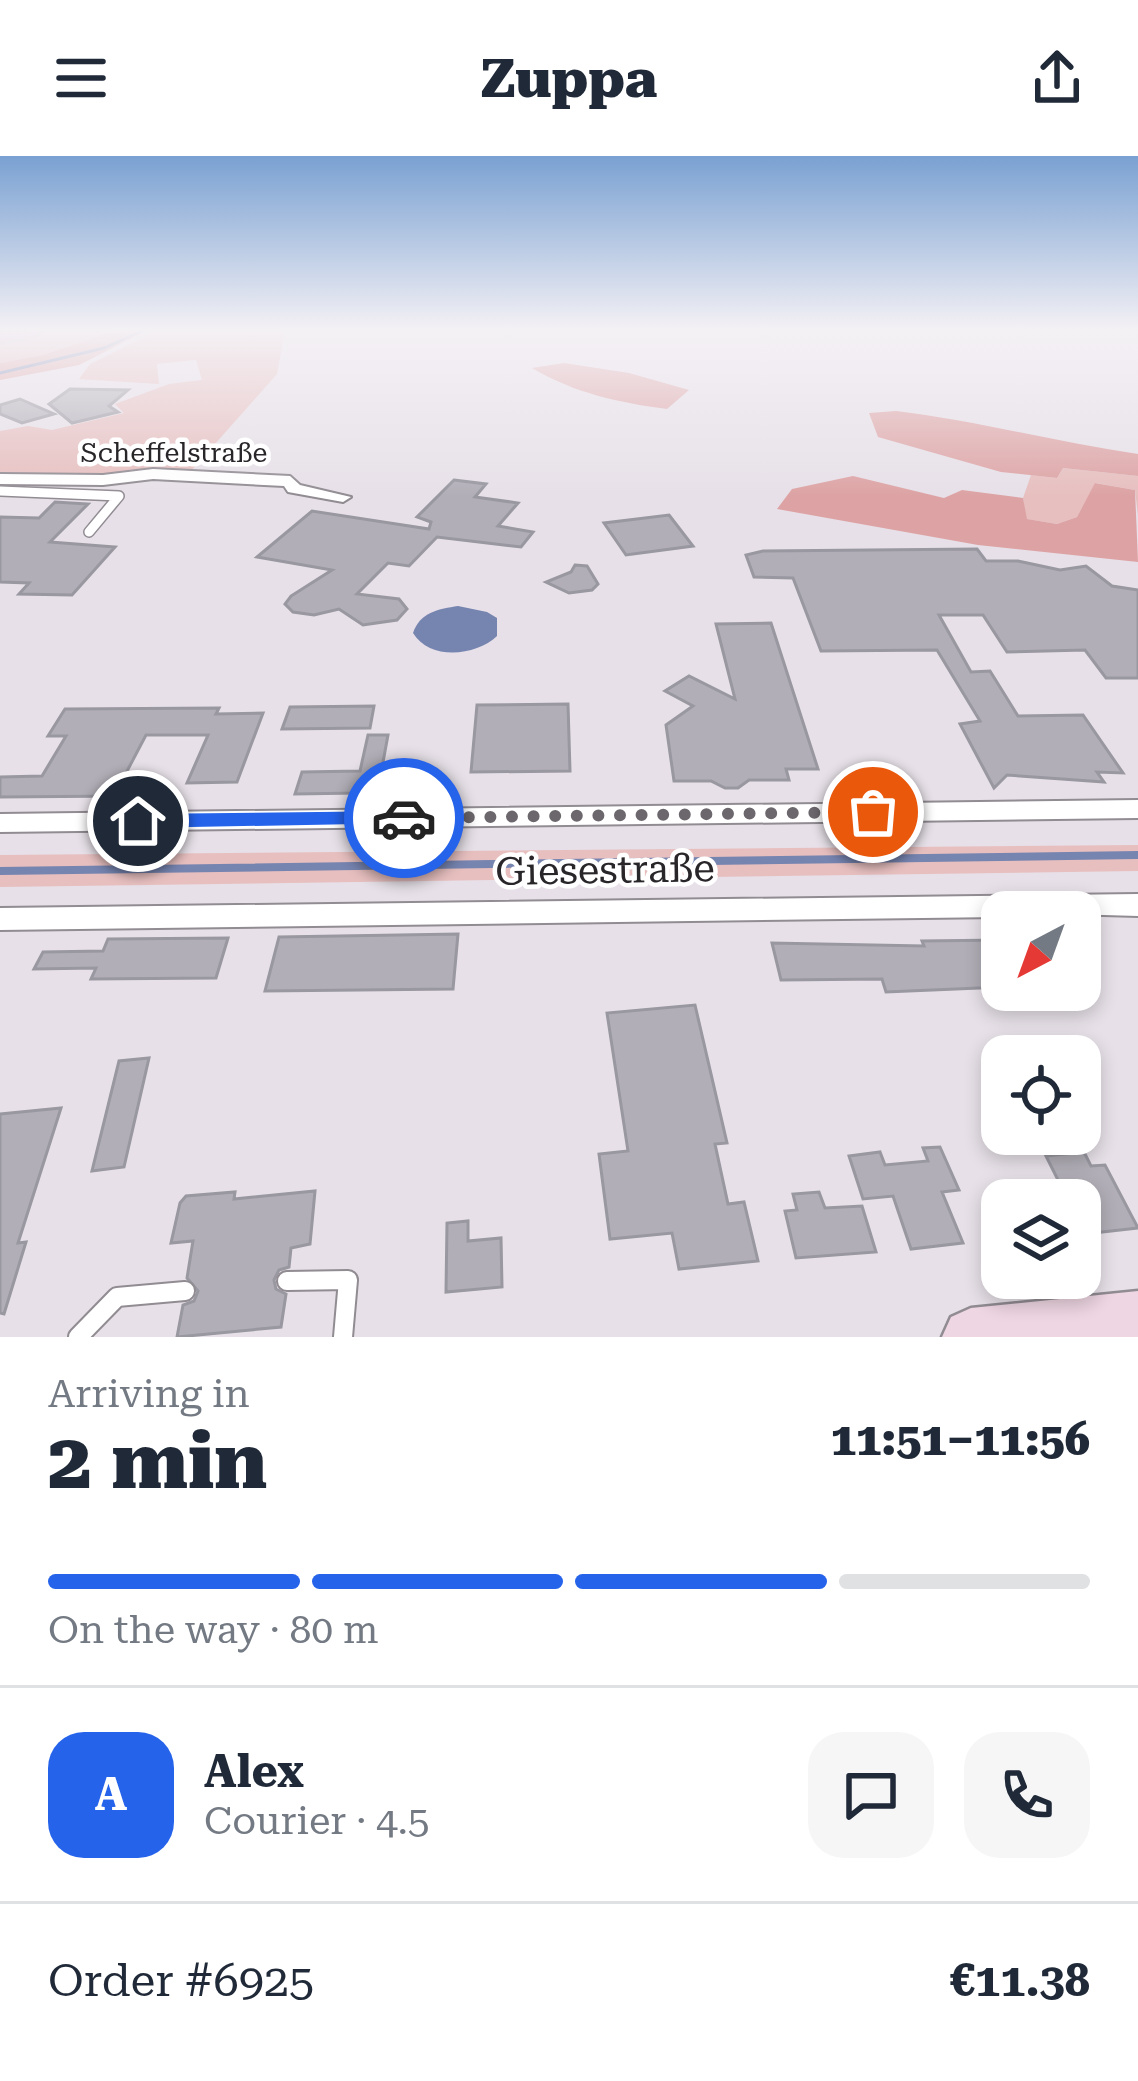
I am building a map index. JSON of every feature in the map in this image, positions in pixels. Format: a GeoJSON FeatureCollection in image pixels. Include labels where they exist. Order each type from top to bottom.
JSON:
{"type":"FeatureCollection","features":[{"type":"Feature","properties":{"kind":"main road"},"geometry":{"type":"LineString","coordinates":[[971,1337],[1138,1319]]}},
{"type":"Feature","properties":{"kind":"street","name":"Scheffelstraße"},"geometry":{"type":"LineString","coordinates":[[0,479],[103,480],[153,474],[290,481],[294,489],[343,497]]}},
{"type":"Feature","properties":{"kind":"street","name":"Giesestraße"},"geometry":{"type":"LineString","coordinates":[[0,823],[1138,808]]}},
{"type":"Feature","properties":{"kind":"street","name":"Giesestraße"},"geometry":{"type":"LineString","coordinates":[[0,919],[1138,904]]}},
{"type":"Feature","properties":{"kind":"lane"},"geometry":{"type":"LineString","coordinates":[[0,491],[119,496],[89,532]]}},
{"type":"Feature","properties":{"kind":"lane"},"geometry":{"type":"LineString","coordinates":[[287,1281],[348,1280],[343,1337]]}},
{"type":"Feature","properties":{"kind":"lane"},"geometry":{"type":"LineString","coordinates":[[78,1337],[117,1297],[185,1291]]}},
{"type":"Feature","properties":{"kind":"shaded area"},"geometry":{"type":"Polygon","coordinates":[[[163,386],[266,386],[190,472],[105,477],[0,475],[0,431],[28,426],[52,430],[124,413],[115,404],[163,386]]]}},
{"type":"Feature","properties":{"kind":"shaded area"},"geometry":{"type":"Polygon","coordinates":[[[571,386],[689,390],[667,409],[571,386]]]}},
{"type":"Feature","properties":{"kind":"shaded area"},"geometry":{"type":"Polygon","coordinates":[[[896,411],[1138,454],[1138,476],[1063,468],[1057,478],[1001,472],[878,437],[869,413],[896,411]]]}},
{"type":"Feature","properties":{"kind":"shaded area"},"geometry":{"type":"Polygon","coordinates":[[[1063,468],[1138,476],[1138,516],[1135,490],[1096,483],[1077,517],[1057,524],[1026,519],[1023,498],[1031,475],[1057,478],[1063,468]]]}},
{"type":"Feature","properties":{"kind":"shaded area"},"geometry":{"type":"Polygon","coordinates":[[[853,476],[944,498],[962,490],[1023,498],[1027,519],[1057,524],[1077,517],[1095,483],[1135,490],[1138,562],[978,545],[777,509],[792,489],[853,476]]]}},
{"type":"Feature","properties":{"kind":"shaded area"},"geometry":{"type":"Polygon","coordinates":[[[1138,845],[1138,871],[0,887],[0,855],[1138,845]]]}},
{"type":"Feature","properties":{"kind":"water"},"geometry":{"type":"Polygon","coordinates":[[[458,606],[497,618],[497,636],[477,648],[442,652],[413,633],[425,616],[458,606]]]}},
{"type":"Feature","properties":{"kind":"building"},"geometry":{"type":"Polygon","coordinates":[[[70,389],[128,390],[109,406],[118,412],[72,423],[49,404],[70,389]]]}},
{"type":"Feature","properties":{"kind":"building"},"geometry":{"type":"Polygon","coordinates":[[[20,399],[54,414],[22,423],[0,414],[0,405],[20,399]]]}},
{"type":"Feature","properties":{"kind":"building"},"geometry":{"type":"Polygon","coordinates":[[[454,480],[486,484],[475,497],[518,503],[498,526],[533,532],[521,547],[437,537],[409,566],[388,563],[357,594],[399,599],[407,609],[397,620],[363,625],[339,609],[314,615],[293,612],[285,604],[291,596],[332,570],[257,557],[312,511],[429,529],[431,522],[417,517],[454,480]]]}},
{"type":"Feature","properties":{"kind":"building"},"geometry":{"type":"Polygon","coordinates":[[[55,502],[88,504],[50,542],[115,547],[72,595],[19,594],[29,583],[0,582],[0,517],[39,518],[55,502]]]}},
{"type":"Feature","properties":{"kind":"building"},"geometry":{"type":"Polygon","coordinates":[[[669,515],[693,546],[626,555],[604,523],[669,515]]]}},
{"type":"Feature","properties":{"kind":"building"},"geometry":{"type":"Polygon","coordinates":[[[977,549],[986,561],[1018,561],[1060,570],[1086,566],[1112,586],[1138,590],[1138,678],[1106,678],[1085,650],[1007,652],[983,615],[939,615],[971,672],[990,671],[1018,716],[1083,715],[1123,773],[1097,772],[1104,782],[1007,775],[994,788],[960,724],[980,721],[937,650],[821,651],[793,578],[754,577],[746,555],[977,549]]]}},
{"type":"Feature","properties":{"kind":"building"},"geometry":{"type":"Polygon","coordinates":[[[575,565],[587,566],[598,584],[592,590],[569,593],[546,582],[571,572],[575,565]]]}},
{"type":"Feature","properties":{"kind":"building"},"geometry":{"type":"Polygon","coordinates":[[[771,623],[818,769],[786,769],[789,780],[749,780],[738,788],[711,781],[674,781],[666,725],[693,706],[665,691],[689,676],[735,699],[716,624],[771,623]]]}},
{"type":"Feature","properties":{"kind":"building"},"geometry":{"type":"Polygon","coordinates":[[[568,704],[570,771],[471,772],[477,705],[568,704]]]}},
{"type":"Feature","properties":{"kind":"building"},"geometry":{"type":"Polygon","coordinates":[[[374,706],[370,728],[282,729],[290,707],[374,706]]]}},
{"type":"Feature","properties":{"kind":"building"},"geometry":{"type":"Polygon","coordinates":[[[219,708],[216,714],[263,713],[237,782],[187,783],[208,735],[146,735],[125,775],[132,775],[122,796],[0,797],[0,777],[42,776],[66,736],[48,736],[65,709],[219,708]]]}},
{"type":"Feature","properties":{"kind":"building"},"geometry":{"type":"Polygon","coordinates":[[[368,735],[388,735],[381,773],[428,772],[425,792],[295,794],[302,772],[360,771],[368,735]]]}},
{"type":"Feature","properties":{"kind":"building"},"geometry":{"type":"Polygon","coordinates":[[[458,934],[453,989],[265,991],[279,937],[458,934]]]}},
{"type":"Feature","properties":{"kind":"building"},"geometry":{"type":"Polygon","coordinates":[[[228,938],[216,978],[91,979],[96,968],[34,969],[43,952],[103,951],[108,939],[228,938]]]}},
{"type":"Feature","properties":{"kind":"building"},"geometry":{"type":"Polygon","coordinates":[[[981,940],[981,988],[886,992],[882,979],[781,980],[772,943],[924,946],[922,941],[981,940]]]}},
{"type":"Feature","properties":{"kind":"building"},"geometry":{"type":"Polygon","coordinates":[[[695,1005],[727,1143],[715,1144],[728,1204],[744,1202],[758,1261],[679,1269],[672,1233],[610,1239],[599,1154],[628,1151],[607,1013],[695,1005]]]}},
{"type":"Feature","properties":{"kind":"building"},"geometry":{"type":"Polygon","coordinates":[[[149,1058],[124,1167],[92,1171],[119,1061],[149,1058]]]}},
{"type":"Feature","properties":{"kind":"building"},"geometry":{"type":"Polygon","coordinates":[[[61,1108],[18,1243],[26,1242],[4,1314],[0,1313],[0,1114],[61,1108]]]}},
{"type":"Feature","properties":{"kind":"building"},"geometry":{"type":"Polygon","coordinates":[[[940,1147],[959,1190],[942,1192],[963,1243],[911,1249],[893,1196],[863,1199],[849,1156],[880,1152],[885,1165],[928,1161],[923,1148],[940,1147]]]}},
{"type":"Feature","properties":{"kind":"building"},"geometry":{"type":"Polygon","coordinates":[[[1086,1155],[1091,1166],[1105,1165],[1138,1228],[1101,1232],[1101,1179],[1058,1179],[1046,1156],[1086,1155]]]}},
{"type":"Feature","properties":{"kind":"building"},"geometry":{"type":"Polygon","coordinates":[[[315,1191],[310,1244],[291,1248],[289,1267],[279,1270],[274,1280],[276,1289],[286,1294],[281,1327],[177,1337],[183,1305],[194,1301],[198,1291],[187,1278],[193,1241],[171,1243],[186,1196],[235,1192],[234,1199],[315,1191]]]}},
{"type":"Feature","properties":{"kind":"building"},"geometry":{"type":"Polygon","coordinates":[[[819,1192],[825,1208],[862,1206],[876,1252],[796,1258],[785,1211],[797,1210],[793,1194],[819,1192]]]}},
{"type":"Feature","properties":{"kind":"building"},"geometry":{"type":"Polygon","coordinates":[[[468,1221],[468,1241],[501,1238],[502,1287],[446,1292],[447,1223],[468,1221]]]}},
{"type":"Feature","properties":{"kind":"waterway"},"geometry":{"type":"LineString","coordinates":[[0,871],[1138,855]]}},
{"type":"Feature","properties":{"kind":"way so far"},"geometry":{"type":"LineString","coordinates":[[404,818],[873,812]]}},
{"type":"Feature","properties":{"kind":"route"},"geometry":{"type":"LineString","coordinates":[[138,821],[404,818]]}}]}
